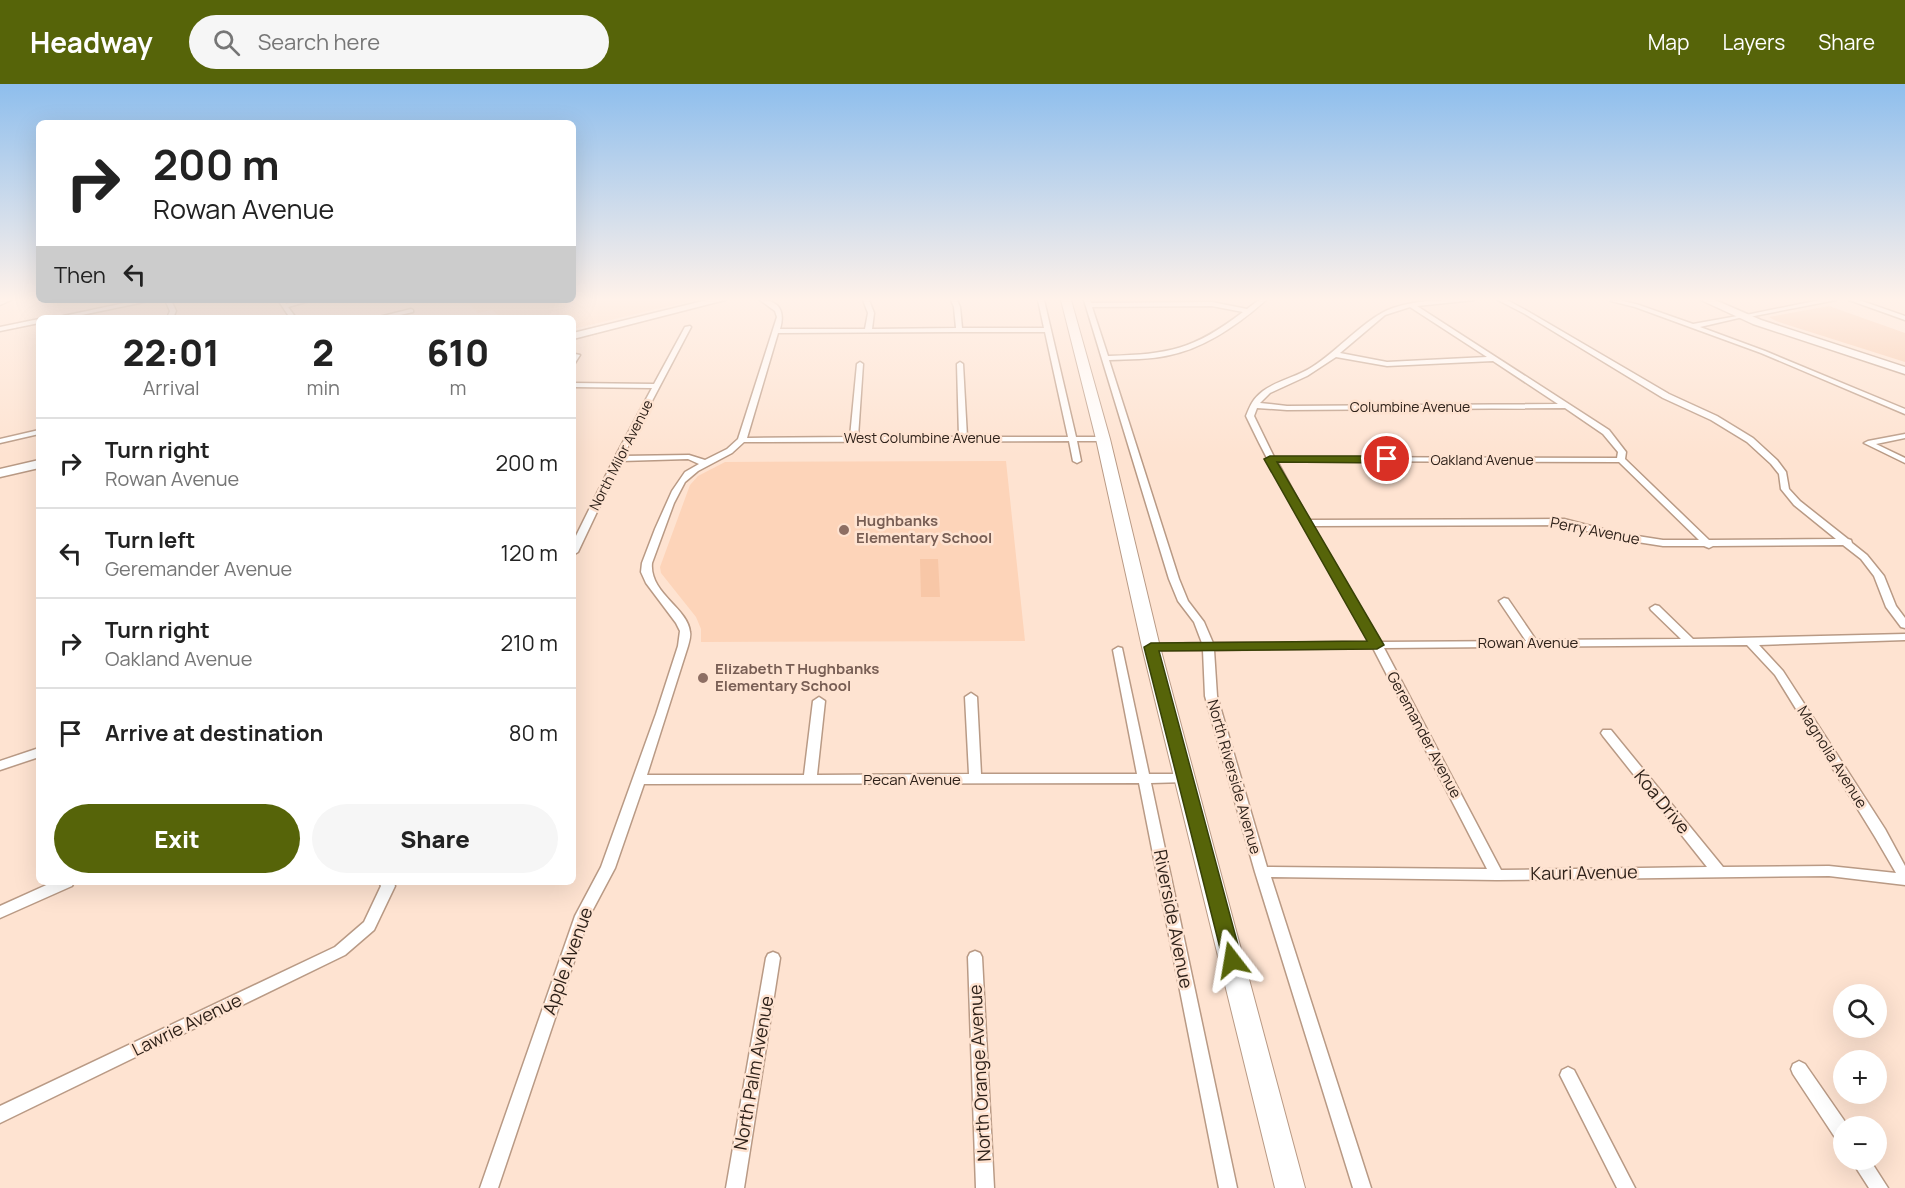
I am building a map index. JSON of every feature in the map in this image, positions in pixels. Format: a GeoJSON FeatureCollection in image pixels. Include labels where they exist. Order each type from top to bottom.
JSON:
{"type":"FeatureCollection","features":[{"type":"Feature","properties":{"kind":"main road"},"geometry":{"type":"LineString","coordinates":[[1080,352],[1103,439],[1151,647],[1290,1188]]}},
{"type":"Feature","properties":{"kind":"street","name":"North Milor Avenue"},"geometry":{"type":"LineString","coordinates":[[576,546],[618,459],[675,352]]}},
{"type":"Feature","properties":{"kind":"street"},"geometry":{"type":"LineString","coordinates":[[618,459],[689,457],[707,464],[728,453],[742,440],[770,352]]}},
{"type":"Feature","properties":{"kind":"street"},"geometry":{"type":"LineString","coordinates":[[1053,352],[1077,461]]}},
{"type":"Feature","properties":{"kind":"street","name":"North Riverside Avenue"},"geometry":{"type":"LineString","coordinates":[[1102,352],[1174,579],[1183,601],[1199,622],[1208,645],[1210,696],[1262,872],[1362,1188]]}},
{"type":"Feature","properties":{"kind":"street"},"geometry":{"type":"LineString","coordinates":[[1104,358],[1154,356],[1177,352]]}},
{"type":"Feature","properties":{"kind":"street"},"geometry":{"type":"LineString","coordinates":[[1253,405],[1270,388],[1313,370],[1336,352]]}},
{"type":"Feature","properties":{"kind":"street"},"geometry":{"type":"LineString","coordinates":[[1484,352],[1606,432],[1622,452],[1622,460],[1709,545]]}},
{"type":"Feature","properties":{"kind":"street"},"geometry":{"type":"LineString","coordinates":[[1592,352],[1666,396],[1735,429],[1774,462],[1782,474],[1785,489],[1797,503],[1848,543],[1879,576],[1891,607],[1905,625]]}},
{"type":"Feature","properties":{"kind":"street"},"geometry":{"type":"LineString","coordinates":[[1762,352],[1905,412]]}},
{"type":"Feature","properties":{"kind":"street"},"geometry":{"type":"LineString","coordinates":[[1853,352],[1905,371]]}},
{"type":"Feature","properties":{"kind":"street"},"geometry":{"type":"LineString","coordinates":[[1859,352],[1905,366]]}},
{"type":"Feature","properties":{"kind":"street"},"geometry":{"type":"LineString","coordinates":[[1333,354],[1387,364],[1496,359]]}},
{"type":"Feature","properties":{"kind":"street"},"geometry":{"type":"LineString","coordinates":[[854,438],[860,364]]}},
{"type":"Feature","properties":{"kind":"street"},"geometry":{"type":"LineString","coordinates":[[960,364],[963,438]]}},
{"type":"Feature","properties":{"kind":"street"},"geometry":{"type":"LineString","coordinates":[[576,385],[657,386]]}},
{"type":"Feature","properties":{"kind":"street","name":"Columbine Avenue"},"geometry":{"type":"LineString","coordinates":[[1253,405],[1287,408],[1567,406]]}},
{"type":"Feature","properties":{"kind":"street","name":"Geremander Avenue"},"geometry":{"type":"LineString","coordinates":[[1253,405],[1250,416],[1270,459],[1377,645],[1497,875]]}},
{"type":"Feature","properties":{"kind":"street"},"geometry":{"type":"LineString","coordinates":[[0,441],[36,433]]}},
{"type":"Feature","properties":{"kind":"street"},"geometry":{"type":"LineString","coordinates":[[1905,436],[1868,443],[1905,461]]}},
{"type":"Feature","properties":{"kind":"street","name":"West Columbine Avenue"},"geometry":{"type":"LineString","coordinates":[[742,440],[1103,439]]}},
{"type":"Feature","properties":{"kind":"street","name":"Oakland Avenue"},"geometry":{"type":"LineString","coordinates":[[1270,459],[1622,460]]}},
{"type":"Feature","properties":{"kind":"street","name":"Apple Avenue"},"geometry":{"type":"LineString","coordinates":[[489,1188],[582,916],[608,868],[662,714],[685,631],[681,622],[649,581],[646,572],[647,563],[682,480],[693,470],[707,464]]}},
{"type":"Feature","properties":{"kind":"street"},"geometry":{"type":"LineString","coordinates":[[0,473],[36,465]]}},
{"type":"Feature","properties":{"kind":"street","name":"Perry Avenue"},"geometry":{"type":"LineString","coordinates":[[1305,523],[1564,522],[1639,540],[1709,545],[1848,543]]}},
{"type":"Feature","properties":{"kind":"street"},"geometry":{"type":"LineString","coordinates":[[1504,602],[1532,642]]}},
{"type":"Feature","properties":{"kind":"street"},"geometry":{"type":"LineString","coordinates":[[1655,609],[1691,643]]}},
{"type":"Feature","properties":{"kind":"street","name":"Rowan Avenue"},"geometry":{"type":"LineString","coordinates":[[1151,647],[1532,642],[1691,643],[1905,638]]}},
{"type":"Feature","properties":{"kind":"street","name":"Magnolia Avenue"},"geometry":{"type":"LineString","coordinates":[[1749,642],[1779,674],[1880,834],[1905,879]]}},
{"type":"Feature","properties":{"kind":"street","name":"Riverside Avenue"},"geometry":{"type":"LineString","coordinates":[[1118,650],[1228,1188]]}},
{"type":"Feature","properties":{"kind":"street"},"geometry":{"type":"LineString","coordinates":[[971,697],[975,780]]}},
{"type":"Feature","properties":{"kind":"street"},"geometry":{"type":"LineString","coordinates":[[810,780],[819,701]]}},
{"type":"Feature","properties":{"kind":"street","name":"Koa Drive"},"geometry":{"type":"LineString","coordinates":[[1607,734],[1718,871]]}},
{"type":"Feature","properties":{"kind":"street"},"geometry":{"type":"LineString","coordinates":[[0,766],[36,753]]}},
{"type":"Feature","properties":{"kind":"street","name":"Pecan Avenue"},"geometry":{"type":"LineString","coordinates":[[638,780],[1186,778]]}},
{"type":"Feature","properties":{"kind":"street","name":"Kauri Avenue"},"geometry":{"type":"LineString","coordinates":[[1262,872],[1497,875],[1829,871],[1905,879]]}},
{"type":"Feature","properties":{"kind":"street"},"geometry":{"type":"LineString","coordinates":[[0,912],[60,885]]}},
{"type":"Feature","properties":{"kind":"street","name":"Lawrie Avenue"},"geometry":{"type":"LineString","coordinates":[[0,1115],[340,951],[369,926],[388,885]]}},
{"type":"Feature","properties":{"kind":"street","name":"North Orange Avenue"},"geometry":{"type":"LineString","coordinates":[[975,957],[985,1188]]}},
{"type":"Feature","properties":{"kind":"street","name":"North Palm Avenue"},"geometry":{"type":"LineString","coordinates":[[735,1188],[773,958]]}},
{"type":"Feature","properties":{"kind":"street"},"geometry":{"type":"LineString","coordinates":[[1799,1069],[1833,1120]]}},
{"type":"Feature","properties":{"kind":"street"},"geometry":{"type":"LineString","coordinates":[[1568,1076],[1626,1188]]}},
{"type":"Feature","properties":{"kind":"street"},"geometry":{"type":"LineString","coordinates":[[1867,1170],[1879,1188]]}},
{"type":"Feature","properties":{"kind":"shaded area"},"geometry":{"type":"Polygon","coordinates":[[[1872,352],[1905,352],[1905,362],[1872,352]]]}},
{"type":"Feature","properties":{"kind":"shaded area","name":"Hughbanks Elementary School"},"geometry":{"type":"Polygon","coordinates":[[[1006,461],[1025,641],[701,642],[701,629],[696,617],[661,573],[660,567],[690,485],[698,476],[725,462],[1006,461]]]}},
{"type":"Feature","properties":{"kind":"shaded area"},"geometry":{"type":"Polygon","coordinates":[[[920,559],[938,559],[940,597],[921,597],[920,559]]]}},
{"type":"Feature","properties":{"kind":"place","name":"Hughbanks Elementary School"},"geometry":{"type":"Point","coordinates":[844,530]}},
{"type":"Feature","properties":{"kind":"place","name":"Elizabeth T Hughbanks Elementary School"},"geometry":{"type":"Point","coordinates":[703,678]}},
{"type":"Feature","properties":{"kind":"route"},"geometry":{"type":"LineString","coordinates":[[1232,960],[1151,647],[1377,645],[1270,459],[1387,459]]}}]}
